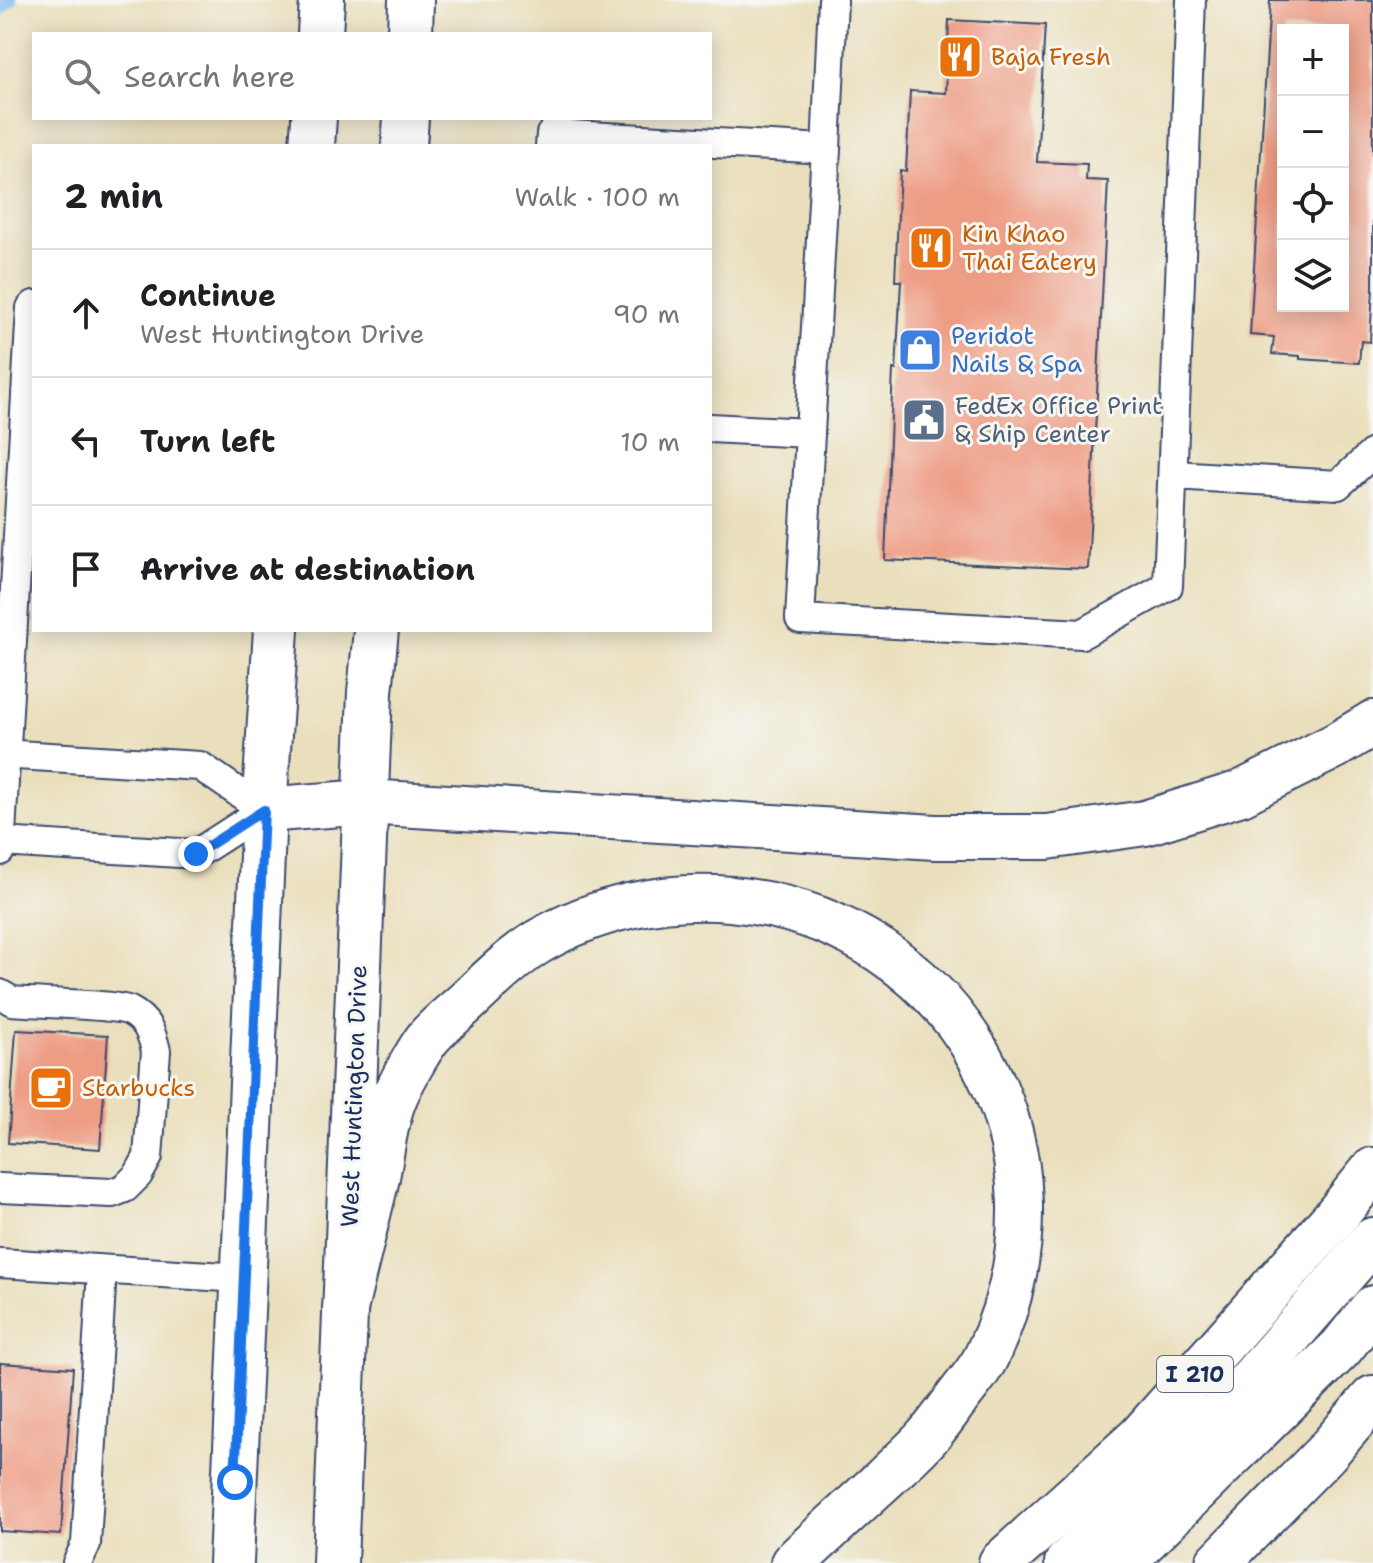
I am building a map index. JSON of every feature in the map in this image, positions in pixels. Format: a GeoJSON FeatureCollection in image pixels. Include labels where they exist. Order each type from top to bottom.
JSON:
{"type":"FeatureCollection","features":[{"type":"Feature","properties":{"kind":"main road"},"geometry":{"type":"LineString","coordinates":[[320,32],[322,0]]}},
{"type":"Feature","properties":{"kind":"main road"},"geometry":{"type":"LineString","coordinates":[[410,32],[411,0]]}},
{"type":"Feature","properties":{"kind":"main road"},"geometry":{"type":"LineString","coordinates":[[312,144],[314,120]]}},
{"type":"Feature","properties":{"kind":"main road"},"geometry":{"type":"LineString","coordinates":[[404,144],[406,120]]}},
{"type":"Feature","properties":{"kind":"main road"},"geometry":{"type":"LineString","coordinates":[[231,1563],[264,810],[276,632]]}},
{"type":"Feature","properties":{"kind":"main road","name":"West Huntington Drive"},"geometry":{"type":"LineString","coordinates":[[335,1563],[366,802],[376,632]]}},
{"type":"Feature","properties":{"kind":"main road"},"geometry":{"type":"LineString","coordinates":[[264,810],[366,802],[935,837],[1047,837],[1145,823],[1241,793],[1335,746],[1373,723]]}},
{"type":"Feature","properties":{"kind":"main road"},"geometry":{"type":"LineString","coordinates":[[345,1309],[393,1100],[428,1038],[499,971],[538,943],[581,921],[609,911],[673,897],[768,903],[814,917],[859,936],[899,962],[936,996],[965,1033],[991,1076],[1007,1120],[1018,1169],[1021,1218],[1017,1267],[986,1359],[927,1438],[793,1563]]}},
{"type":"Feature","properties":{"kind":"main road","name":"I 210"},"geometry":{"type":"LineString","coordinates":[[1001,1563],[1140,1437],[1373,1170]]}},
{"type":"Feature","properties":{"kind":"main road"},"geometry":{"type":"LineString","coordinates":[[1067,1563],[1235,1398],[1373,1240]]}},
{"type":"Feature","properties":{"kind":"main road"},"geometry":{"type":"LineString","coordinates":[[1122,1563],[1341,1348],[1373,1308]]}},
{"type":"Feature","properties":{"kind":"main road"},"geometry":{"type":"LineString","coordinates":[[1218,1563],[1326,1453],[1373,1398]]}},
{"type":"Feature","properties":{"kind":"lane"},"geometry":{"type":"LineString","coordinates":[[833,0],[800,619],[1082,634],[1168,586],[1191,0]]}},
{"type":"Feature","properties":{"kind":"lane"},"geometry":{"type":"LineString","coordinates":[[550,144],[551,134],[826,149]]}},
{"type":"Feature","properties":{"kind":"lane"},"geometry":{"type":"LineString","coordinates":[[0,851],[3,754],[32,307]]}},
{"type":"Feature","properties":{"kind":"lane"},"geometry":{"type":"LineString","coordinates":[[712,428],[810,433]]}},
{"type":"Feature","properties":{"kind":"lane"},"geometry":{"type":"LineString","coordinates":[[1174,475],[1338,485],[1373,453]]}},
{"type":"Feature","properties":{"kind":"lane"},"geometry":{"type":"LineString","coordinates":[[1,842],[196,854],[264,810],[200,766],[3,754]]}},
{"type":"Feature","properties":{"kind":"lane"},"geometry":{"type":"LineString","coordinates":[[0,994],[12,1001],[126,1009],[142,1019],[153,1034],[156,1051],[148,1157],[138,1175],[125,1188],[112,1193],[0,1188]]}},
{"type":"Feature","properties":{"kind":"lane"},"geometry":{"type":"LineString","coordinates":[[0,1263],[242,1278]]}},
{"type":"Feature","properties":{"kind":"lane"},"geometry":{"type":"LineString","coordinates":[[77,1563],[86,1544],[102,1270]]}},
{"type":"Feature","properties":{"kind":"building"},"geometry":{"type":"Polygon","coordinates":[[[1270,0],[1373,0],[1373,288],[1370,342],[1361,341],[1359,363],[1272,354],[1274,337],[1250,335],[1270,0]]]}},
{"type":"Feature","properties":{"kind":"building"},"geometry":{"type":"Polygon","coordinates":[[[949,20],[1045,25],[1037,162],[1087,164],[1086,180],[1108,181],[1088,569],[885,560],[893,369],[896,370],[901,281],[895,281],[900,171],[906,171],[910,91],[946,93],[949,20]]]}},
{"type":"Feature","properties":{"kind":"building"},"geometry":{"type":"Polygon","coordinates":[[[16,1030],[108,1035],[100,1149],[8,1143],[16,1030]]]}},
{"type":"Feature","properties":{"kind":"building"},"geometry":{"type":"Polygon","coordinates":[[[0,1363],[73,1368],[61,1535],[0,1531],[0,1363]]]}},
{"type":"Feature","properties":{"kind":"waterway"},"geometry":{"type":"LineString","coordinates":[[0,9],[10,0]]}},
{"type":"Feature","properties":{"kind":"place","name":"Baja Fresh"},"geometry":{"type":"Point","coordinates":[960,57]}},
{"type":"Feature","properties":{"kind":"place","name":"Kin Khao Thai Eatery"},"geometry":{"type":"Point","coordinates":[931,248]}},
{"type":"Feature","properties":{"kind":"place","name":"Peridot Nails & Spa"},"geometry":{"type":"Point","coordinates":[920,350]}},
{"type":"Feature","properties":{"kind":"place","name":"FedEx Office Print & Ship Center"},"geometry":{"type":"Point","coordinates":[924,420]}},
{"type":"Feature","properties":{"kind":"place","name":"Starbucks"},"geometry":{"type":"Point","coordinates":[51,1088]}},
{"type":"Feature","properties":{"kind":"route"},"geometry":{"type":"LineString","coordinates":[[196,854],[264,810],[235,1482]]}}]}
